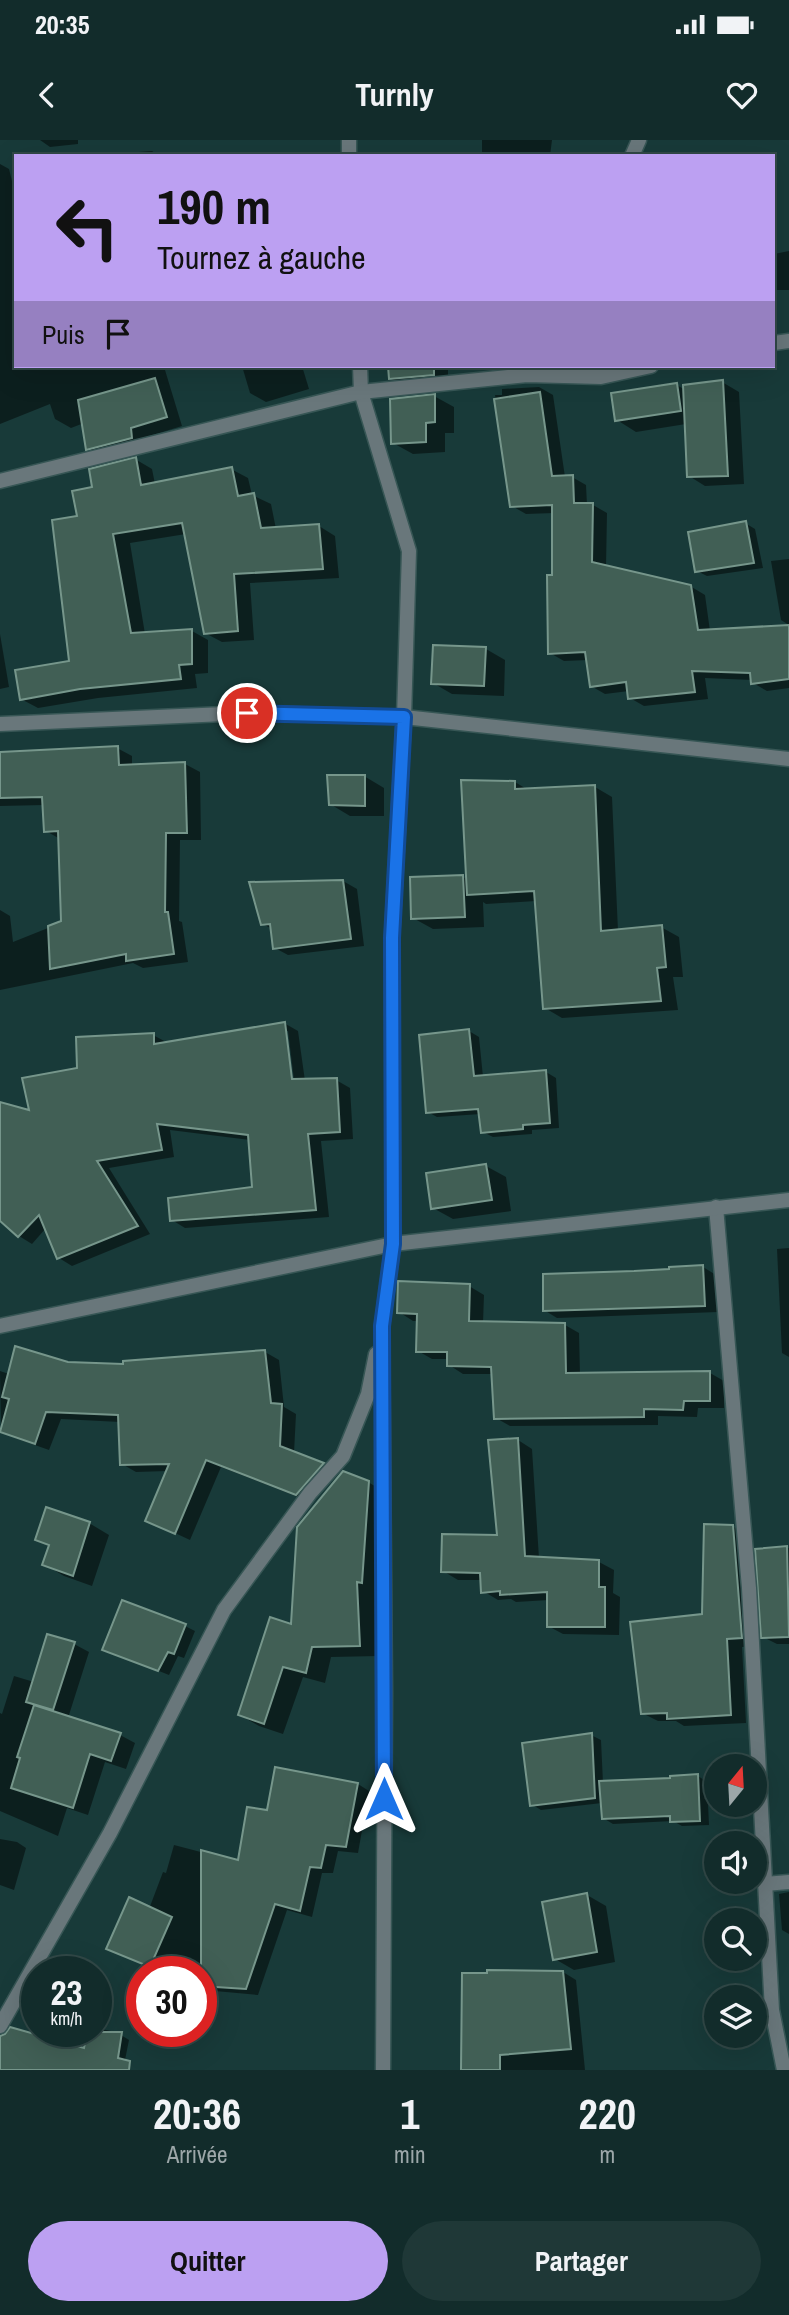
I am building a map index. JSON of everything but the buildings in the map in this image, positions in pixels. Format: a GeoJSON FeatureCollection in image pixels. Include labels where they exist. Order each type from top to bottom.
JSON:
{"type":"FeatureCollection","features":[{"type":"Feature","properties":{"kind":"street"},"geometry":{"type":"LineString","coordinates":[[0,2026],[110,1833],[224,1610],[310,1493],[343,1456],[368,1394],[382,1326],[393,1244],[392,938],[404,717],[409,551],[361,392],[360,368]]}},
{"type":"Feature","properties":{"kind":"street"},"geometry":{"type":"LineString","coordinates":[[0,481],[361,392],[573,371],[601,377],[642,368]]}},
{"type":"Feature","properties":{"kind":"street"},"geometry":{"type":"LineString","coordinates":[[0,724],[247,713],[404,717],[789,759]]}},
{"type":"Feature","properties":{"kind":"street"},"geometry":{"type":"LineString","coordinates":[[0,1326],[393,1244],[789,1200]]}},
{"type":"Feature","properties":{"kind":"street"},"geometry":{"type":"LineString","coordinates":[[716,1207],[749,1588],[762,1831]]}},
{"type":"Feature","properties":{"kind":"street"},"geometry":{"type":"LineString","coordinates":[[382,1326],[385,1679],[383,2070]]}},
{"type":"Feature","properties":{"kind":"street"},"geometry":{"type":"LineString","coordinates":[[767,1884],[789,1882]]}},
{"type":"Feature","properties":{"kind":"street"},"geometry":{"type":"LineString","coordinates":[[766,1894],[772,2010],[784,2070]]}},
{"type":"Feature","properties":{"kind":"route"},"geometry":{"type":"LineString","coordinates":[[247,713],[404,717],[392,938],[393,1244],[382,1326],[384,1799]]}}]}
